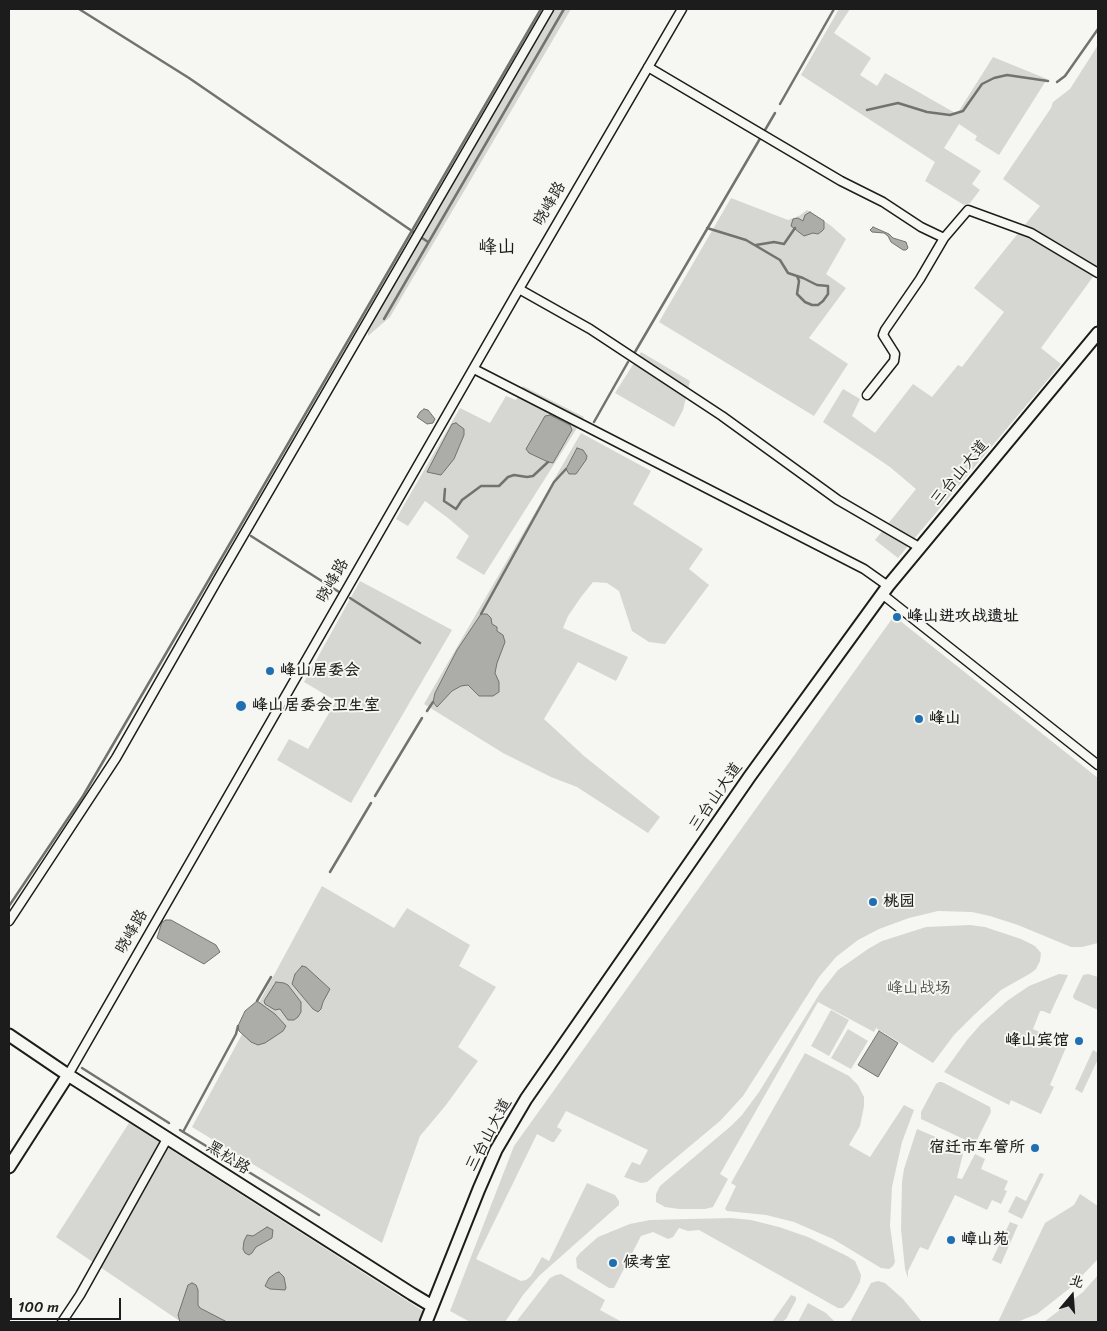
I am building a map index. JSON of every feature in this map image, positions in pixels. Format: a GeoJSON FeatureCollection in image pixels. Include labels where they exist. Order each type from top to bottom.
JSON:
{"type":"FeatureCollection","features":[{"type":"Feature","properties":{"kind":"main road","name":"三台山大道"},"geometry":{"type":"LineString","coordinates":[[426,1322],[496,1150],[526,1098],[750,776],[885,590],[1098,333]]}},
{"type":"Feature","properties":{"kind":"main road","name":"黑松路"},"geometry":{"type":"LineString","coordinates":[[9,1035],[167,1139],[432,1306]]}},
{"type":"Feature","properties":{"kind":"main road","name":"晓峰路"},"geometry":{"type":"LineString","coordinates":[[9,1167],[68,1075]]}},
{"type":"Feature","properties":{"kind":"street"},"geometry":{"type":"LineString","coordinates":[[9,921],[116,758],[227,562],[548,9]]}},
{"type":"Feature","properties":{"kind":"street","name":"晓峰路"},"geometry":{"type":"LineString","coordinates":[[68,1075],[682,9]]}},
{"type":"Feature","properties":{"kind":"street"},"geometry":{"type":"LineString","coordinates":[[648,67],[841,181],[883,202],[921,227],[944,238]]}},
{"type":"Feature","properties":{"kind":"street"},"geometry":{"type":"LineString","coordinates":[[867,395],[894,361],[895,354],[884,335],[885,330],[920,279],[944,238],[968,210],[1031,232],[1098,273]]}},
{"type":"Feature","properties":{"kind":"street"},"geometry":{"type":"LineString","coordinates":[[519,289],[590,329],[722,416],[838,500],[919,548]]}},
{"type":"Feature","properties":{"kind":"street"},"geometry":{"type":"LineString","coordinates":[[474,369],[864,569],[885,590],[1098,765]]}},
{"type":"Feature","properties":{"kind":"street"},"geometry":{"type":"LineString","coordinates":[[62,1322],[80,1295],[167,1139]]}},
{"type":"Feature","properties":{"kind":"green space"},"geometry":{"type":"Polygon","coordinates":[[[555,9],[571,9],[390,317],[368,336],[368,330],[555,9]]]}},
{"type":"Feature","properties":{"kind":"green space"},"geometry":{"type":"Polygon","coordinates":[[[839,9],[850,9],[834,33],[871,58],[860,75],[877,86],[885,73],[957,114],[993,57],[1047,79],[999,155],[975,140],[977,136],[959,124],[944,148],[981,171],[972,184],[980,190],[970,203],[964,205],[925,181],[935,162],[801,75],[839,9]]]}},
{"type":"Feature","properties":{"kind":"green space"},"geometry":{"type":"Polygon","coordinates":[[[1098,45],[1098,270],[1041,348],[1061,364],[898,558],[875,540],[916,489],[890,467],[823,422],[843,389],[860,399],[852,416],[875,433],[913,384],[932,397],[958,365],[962,367],[1004,312],[974,288],[1040,206],[1003,179],[1051,108],[1053,102],[1070,89],[1098,45]]]}},
{"type":"Feature","properties":{"kind":"green space"},"geometry":{"type":"Polygon","coordinates":[[[731,198],[788,220],[799,216],[807,210],[830,225],[846,239],[826,274],[846,288],[809,338],[848,364],[814,416],[659,322],[731,198]]]}},
{"type":"Feature","properties":{"kind":"green space"},"geometry":{"type":"Polygon","coordinates":[[[641,352],[690,381],[683,410],[674,427],[615,393],[641,352]]]}},
{"type":"Feature","properties":{"kind":"green space"},"geometry":{"type":"Polygon","coordinates":[[[523,386],[584,417],[484,575],[456,558],[469,536],[425,501],[408,526],[396,519],[460,408],[490,423],[506,396],[516,400],[523,386]]]}},
{"type":"Feature","properties":{"kind":"green space"},"geometry":{"type":"Polygon","coordinates":[[[581,433],[651,471],[633,504],[703,549],[689,569],[709,585],[665,644],[649,642],[632,631],[619,591],[607,583],[593,582],[568,616],[563,628],[628,657],[616,681],[578,662],[544,719],[584,756],[660,817],[648,833],[577,787],[551,777],[503,753],[424,704],[581,433]]]}},
{"type":"Feature","properties":{"kind":"green space"},"geometry":{"type":"Polygon","coordinates":[[[360,581],[452,630],[351,803],[277,760],[289,739],[308,749],[336,701],[304,682],[360,581]]]}},
{"type":"Feature","properties":{"kind":"green space"},"geometry":{"type":"Polygon","coordinates":[[[894,616],[1098,778],[1098,943],[1082,947],[1071,947],[1018,925],[990,916],[972,912],[938,911],[909,918],[879,929],[858,940],[836,957],[819,977],[743,1096],[720,1121],[647,1182],[641,1183],[624,1177],[632,1162],[640,1165],[648,1150],[566,1111],[557,1127],[562,1130],[554,1142],[537,1134],[476,1259],[521,1281],[526,1280],[531,1276],[542,1257],[549,1261],[587,1183],[615,1195],[619,1205],[539,1276],[523,1295],[505,1322],[470,1322],[450,1311],[514,1146],[894,616]]]}},
{"type":"Feature","properties":{"kind":"green space"},"geometry":{"type":"Polygon","coordinates":[[[322,886],[394,928],[407,908],[470,945],[459,966],[496,987],[458,1047],[478,1061],[446,1105],[420,1136],[382,1243],[192,1127],[322,886]]]}},
{"type":"Feature","properties":{"kind":"green space","name":"峰山战场"},"geometry":{"type":"Polygon","coordinates":[[[970,925],[985,927],[1021,939],[1035,946],[1041,953],[1036,969],[1001,990],[954,1035],[933,1063],[876,1028],[874,1032],[818,1002],[720,1174],[728,1179],[713,1207],[705,1209],[679,1209],[665,1207],[656,1202],[656,1194],[660,1186],[742,1115],[759,1092],[820,993],[838,970],[882,941],[926,927],[970,925]]]}},
{"type":"Feature","properties":{"kind":"green space"},"geometry":{"type":"Polygon","coordinates":[[[1059,974],[1068,975],[1050,1014],[1040,1011],[1033,1029],[1067,1045],[1050,1085],[1054,1087],[1041,1114],[1011,1100],[1009,1105],[944,1072],[981,1024],[1007,1001],[1029,986],[1059,974]]]}},
{"type":"Feature","properties":{"kind":"green space"},"geometry":{"type":"Polygon","coordinates":[[[1088,974],[1098,977],[1098,1010],[1074,999],[1073,996],[1083,975],[1088,974]]]}},
{"type":"Feature","properties":{"kind":"green space"},"geometry":{"type":"Polygon","coordinates":[[[831,1010],[849,1020],[829,1056],[811,1046],[831,1010]]]}},
{"type":"Feature","properties":{"kind":"green space"},"geometry":{"type":"Polygon","coordinates":[[[848,1029],[868,1041],[851,1069],[831,1058],[848,1029]]]}},
{"type":"Feature","properties":{"kind":"green space"},"geometry":{"type":"Polygon","coordinates":[[[1093,1050],[1098,1053],[1098,1059],[1082,1093],[1075,1089],[1093,1050]]]}},
{"type":"Feature","properties":{"kind":"green space"},"geometry":{"type":"Polygon","coordinates":[[[805,1053],[849,1076],[858,1085],[864,1097],[864,1106],[860,1126],[849,1145],[870,1157],[904,1105],[914,1110],[902,1142],[892,1187],[890,1226],[895,1262],[889,1269],[881,1268],[833,1239],[794,1222],[766,1215],[727,1211],[725,1209],[736,1186],[731,1183],[805,1053]]]}},
{"type":"Feature","properties":{"kind":"green space"},"geometry":{"type":"Polygon","coordinates":[[[939,1082],[990,1107],[991,1112],[976,1142],[972,1143],[921,1119],[921,1112],[936,1084],[939,1082]]]}},
{"type":"Feature","properties":{"kind":"green space"},"geometry":{"type":"Polygon","coordinates":[[[129,1123],[423,1311],[418,1322],[181,1322],[56,1237],[129,1123]]]}},
{"type":"Feature","properties":{"kind":"green space"},"geometry":{"type":"Polygon","coordinates":[[[917,1129],[959,1147],[963,1154],[957,1178],[962,1179],[975,1154],[985,1159],[981,1169],[1008,1181],[1004,1190],[1007,1191],[1001,1204],[992,1200],[987,1210],[955,1195],[928,1250],[920,1247],[908,1271],[908,1278],[905,1269],[901,1229],[902,1182],[904,1169],[917,1129]]]}},
{"type":"Feature","properties":{"kind":"green space"},"geometry":{"type":"Polygon","coordinates":[[[1040,1173],[1044,1174],[1022,1219],[1008,1212],[1016,1196],[1026,1201],[1040,1173]]]}},
{"type":"Feature","properties":{"kind":"green space"},"geometry":{"type":"Polygon","coordinates":[[[1080,1194],[1098,1206],[1098,1259],[1070,1288],[1037,1314],[1017,1322],[998,1322],[1045,1223],[1074,1205],[1080,1194]]]}},
{"type":"Feature","properties":{"kind":"green space"},"geometry":{"type":"Polygon","coordinates":[[[731,1218],[751,1220],[808,1237],[855,1261],[861,1275],[860,1282],[850,1300],[843,1308],[838,1308],[699,1230],[688,1231],[679,1228],[673,1237],[668,1239],[653,1232],[641,1236],[614,1288],[609,1288],[577,1268],[576,1258],[598,1237],[630,1224],[650,1220],[731,1218]]]}},
{"type":"Feature","properties":{"kind":"green space"},"geometry":{"type":"Polygon","coordinates":[[[1010,1222],[1018,1225],[1001,1264],[992,1260],[1010,1222]]]}},
{"type":"Feature","properties":{"kind":"green space"},"geometry":{"type":"Polygon","coordinates":[[[561,1274],[605,1300],[600,1310],[622,1322],[516,1322],[550,1278],[561,1274]]]}},
{"type":"Feature","properties":{"kind":"green space"},"geometry":{"type":"Polygon","coordinates":[[[1098,1275],[1098,1322],[1044,1322],[1083,1292],[1098,1275]]]}},
{"type":"Feature","properties":{"kind":"green space"},"geometry":{"type":"Polygon","coordinates":[[[878,1281],[885,1283],[903,1299],[922,1322],[850,1322],[871,1283],[878,1281]]]}},
{"type":"Feature","properties":{"kind":"green space"},"geometry":{"type":"Polygon","coordinates":[[[791,1295],[796,1297],[796,1300],[786,1319],[782,1322],[772,1322],[791,1295]]]}},
{"type":"Feature","properties":{"kind":"green space"},"geometry":{"type":"Polygon","coordinates":[[[808,1303],[826,1313],[835,1322],[798,1322],[808,1303]]]}},
{"type":"Feature","properties":{"kind":"shaded area"},"geometry":{"type":"Polygon","coordinates":[[[810,212],[824,221],[824,229],[818,234],[813,233],[804,236],[791,226],[793,219],[798,218],[803,221],[805,215],[810,212]]]}},
{"type":"Feature","properties":{"kind":"shaded area"},"geometry":{"type":"Polygon","coordinates":[[[873,227],[889,234],[893,238],[906,242],[908,248],[903,250],[891,242],[884,233],[872,232],[870,230],[873,227]]]}},
{"type":"Feature","properties":{"kind":"shaded area"},"geometry":{"type":"Polygon","coordinates":[[[424,409],[428,410],[435,419],[433,423],[427,424],[417,417],[424,409]]]}},
{"type":"Feature","properties":{"kind":"shaded area"},"geometry":{"type":"Polygon","coordinates":[[[550,415],[570,425],[572,430],[553,463],[529,453],[526,449],[545,416],[550,415]]]}},
{"type":"Feature","properties":{"kind":"shaded area"},"geometry":{"type":"Polygon","coordinates":[[[456,423],[464,429],[464,435],[454,459],[441,475],[427,472],[452,424],[456,423]]]}},
{"type":"Feature","properties":{"kind":"shaded area"},"geometry":{"type":"Polygon","coordinates":[[[577,448],[583,450],[587,456],[586,460],[576,474],[569,474],[566,469],[577,448]]]}},
{"type":"Feature","properties":{"kind":"shaded area"},"geometry":{"type":"Polygon","coordinates":[[[481,614],[487,614],[491,618],[492,624],[503,635],[505,642],[495,673],[499,682],[499,692],[493,696],[479,696],[468,685],[461,686],[452,691],[437,707],[433,702],[435,693],[457,650],[481,614]]]}},
{"type":"Feature","properties":{"kind":"shaded area"},"geometry":{"type":"Polygon","coordinates":[[[171,920],[216,945],[220,952],[204,964],[157,938],[162,922],[171,920]]]}},
{"type":"Feature","properties":{"kind":"shaded area"},"geometry":{"type":"Polygon","coordinates":[[[302,966],[306,967],[330,989],[318,1012],[313,1009],[292,984],[295,974],[302,966]]]}},
{"type":"Feature","properties":{"kind":"shaded area"},"geometry":{"type":"Polygon","coordinates":[[[276,982],[288,985],[301,1002],[301,1012],[294,1020],[288,1020],[280,1009],[275,1010],[265,1004],[264,1001],[276,982]]]}},
{"type":"Feature","properties":{"kind":"shaded area"},"geometry":{"type":"Polygon","coordinates":[[[257,1001],[275,1014],[286,1026],[283,1031],[265,1043],[258,1045],[251,1042],[239,1031],[238,1026],[245,1011],[257,1001]]]}},
{"type":"Feature","properties":{"kind":"shaded area"},"geometry":{"type":"Polygon","coordinates":[[[879,1031],[898,1043],[878,1077],[858,1065],[879,1031]]]}},
{"type":"Feature","properties":{"kind":"shaded area"},"geometry":{"type":"Polygon","coordinates":[[[267,1227],[273,1230],[272,1238],[256,1247],[249,1255],[245,1253],[243,1249],[247,1235],[253,1236],[267,1227]]]}},
{"type":"Feature","properties":{"kind":"shaded area"},"geometry":{"type":"Polygon","coordinates":[[[279,1272],[284,1277],[285,1290],[270,1289],[265,1286],[269,1278],[279,1272]]]}},
{"type":"Feature","properties":{"kind":"shaded area"},"geometry":{"type":"Polygon","coordinates":[[[192,1283],[196,1285],[198,1290],[198,1305],[200,1308],[227,1322],[180,1322],[178,1315],[188,1285],[192,1283]]]}},
{"type":"Feature","properties":{"kind":"waterway"},"geometry":{"type":"LineString","coordinates":[[79,9],[189,78],[428,242]]}},
{"type":"Feature","properties":{"kind":"waterway"},"geometry":{"type":"LineString","coordinates":[[9,906],[83,796],[541,9]]}},
{"type":"Feature","properties":{"kind":"waterway"},"geometry":{"type":"LineString","coordinates":[[384,319],[564,9]]}},
{"type":"Feature","properties":{"kind":"waterway"},"geometry":{"type":"LineString","coordinates":[[780,104],[834,9]]}},
{"type":"Feature","properties":{"kind":"waterway"},"geometry":{"type":"LineString","coordinates":[[1057,82],[1065,76],[1098,29]]}},
{"type":"Feature","properties":{"kind":"waterway"},"geometry":{"type":"LineString","coordinates":[[867,110],[898,103],[927,112],[950,115],[963,111],[982,84],[994,78],[1007,75],[1048,81]]}},
{"type":"Feature","properties":{"kind":"waterway"},"geometry":{"type":"LineString","coordinates":[[635,352],[775,113]]}},
{"type":"Feature","properties":{"kind":"waterway"},"geometry":{"type":"LineString","coordinates":[[707,228],[746,240],[780,260],[788,273],[803,278],[817,285],[828,286],[828,294],[823,301],[818,305],[805,302],[797,294],[799,281],[797,276]]}},
{"type":"Feature","properties":{"kind":"waterway"},"geometry":{"type":"LineString","coordinates":[[756,245],[774,242],[784,244],[795,228]]}},
{"type":"Feature","properties":{"kind":"waterway"},"geometry":{"type":"LineString","coordinates":[[594,422],[628,362]]}},
{"type":"Feature","properties":{"kind":"waterway"},"geometry":{"type":"LineString","coordinates":[[445,489],[444,501],[456,509],[462,500],[481,486],[499,486],[508,477],[514,475],[533,476],[548,462]]}},
{"type":"Feature","properties":{"kind":"waterway"},"geometry":{"type":"LineString","coordinates":[[481,614],[554,482],[566,469]]}},
{"type":"Feature","properties":{"kind":"waterway"},"geometry":{"type":"LineString","coordinates":[[251,536],[339,592]]}},
{"type":"Feature","properties":{"kind":"waterway"},"geometry":{"type":"LineString","coordinates":[[350,598],[420,643]]}},
{"type":"Feature","properties":{"kind":"waterway"},"geometry":{"type":"LineString","coordinates":[[427,711],[433,702]]}},
{"type":"Feature","properties":{"kind":"waterway"},"geometry":{"type":"LineString","coordinates":[[375,796],[422,718]]}},
{"type":"Feature","properties":{"kind":"waterway"},"geometry":{"type":"LineString","coordinates":[[330,872],[371,803]]}},
{"type":"Feature","properties":{"kind":"waterway"},"geometry":{"type":"LineString","coordinates":[[257,1001],[271,977]]}},
{"type":"Feature","properties":{"kind":"waterway"},"geometry":{"type":"LineString","coordinates":[[183,1132],[236,1034],[238,1026]]}},
{"type":"Feature","properties":{"kind":"waterway"},"geometry":{"type":"LineString","coordinates":[[82,1068],[169,1123]]}},
{"type":"Feature","properties":{"kind":"waterway"},"geometry":{"type":"LineString","coordinates":[[180,1130],[319,1215]]}},
{"type":"Feature","properties":{"kind":"place","name":"峰山进攻战遗址"},"geometry":{"type":"Point","coordinates":[897,617]}},
{"type":"Feature","properties":{"kind":"place","name":"峰山居委会"},"geometry":{"type":"Point","coordinates":[270,671]}},
{"type":"Feature","properties":{"kind":"place","name":"峰山居委会卫生室"},"geometry":{"type":"Point","coordinates":[241,706]}},
{"type":"Feature","properties":{"kind":"place","name":"峰山"},"geometry":{"type":"Point","coordinates":[919,719]}},
{"type":"Feature","properties":{"kind":"place","name":"桃园"},"geometry":{"type":"Point","coordinates":[873,902]}},
{"type":"Feature","properties":{"kind":"place","name":"峰山宾馆"},"geometry":{"type":"Point","coordinates":[1079,1041]}},
{"type":"Feature","properties":{"kind":"place","name":"宿迁市车管所"},"geometry":{"type":"Point","coordinates":[1035,1148]}},
{"type":"Feature","properties":{"kind":"place","name":"嶂山苑"},"geometry":{"type":"Point","coordinates":[951,1240]}},
{"type":"Feature","properties":{"kind":"place","name":"候考室"},"geometry":{"type":"Point","coordinates":[613,1263]}},
{"type":"Feature","properties":{"kind":"district","name":"峰山"},"geometry":{"type":"Point","coordinates":[497,248]}}]}
